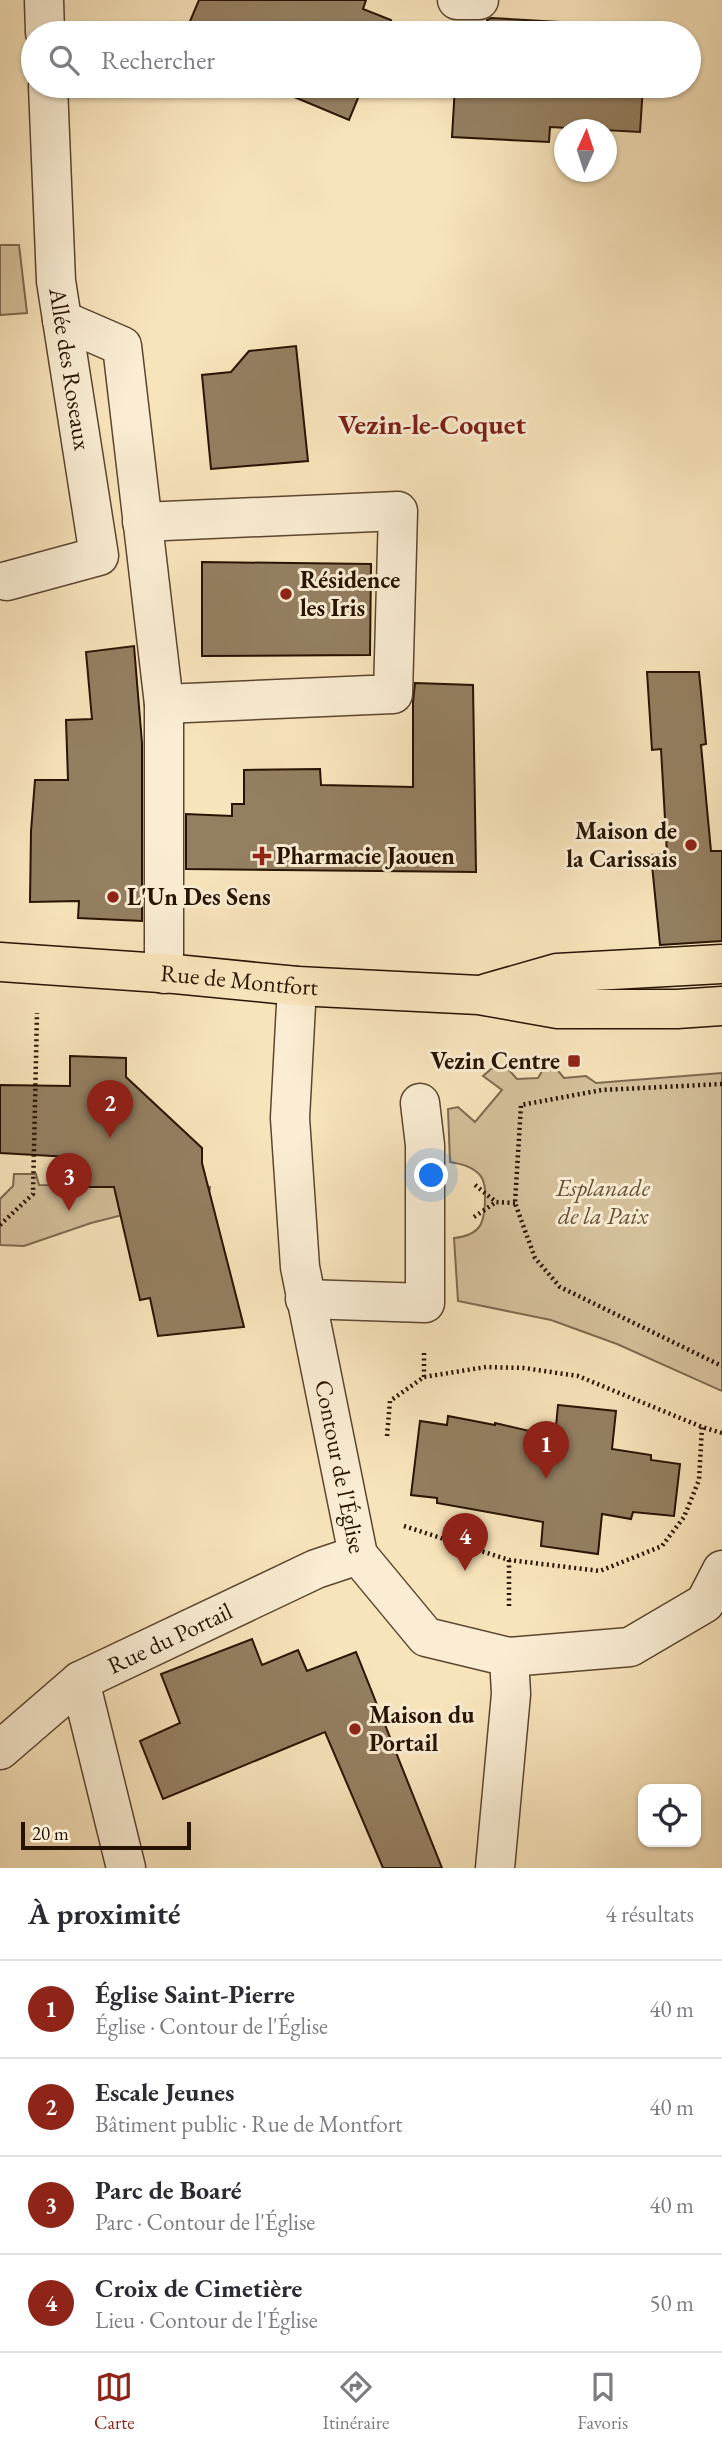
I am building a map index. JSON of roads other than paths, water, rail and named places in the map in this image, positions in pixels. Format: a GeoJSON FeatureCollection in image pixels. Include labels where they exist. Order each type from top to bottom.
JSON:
{"type":"FeatureCollection","features":[{"type":"Feature","properties":{"kind":"main road","name":"Rue de Montfort"},"geometry":{"type":"LineString","coordinates":[[0,962],[297,986],[479,995],[558,1009],[677,1009],[722,1006]]}},
{"type":"Feature","properties":{"kind":"main road","name":"Rue de Montfort"},"geometry":{"type":"LineString","coordinates":[[479,995],[557,973],[722,964]]}},
{"type":"Feature","properties":{"kind":"street"},"geometry":{"type":"LineString","coordinates":[[44,0],[45,21]]}},
{"type":"Feature","properties":{"kind":"street"},"geometry":{"type":"LineString","coordinates":[[457,0],[479,0]]}},
{"type":"Feature","properties":{"kind":"street","name":"Allée des Roseaux"},"geometry":{"type":"LineString","coordinates":[[8,582],[99,556],[56,281],[48,98]]}},
{"type":"Feature","properties":{"kind":"street"},"geometry":{"type":"LineString","coordinates":[[61,320],[122,346],[164,704],[164,974]]}},
{"type":"Feature","properties":{"kind":"street"},"geometry":{"type":"LineString","coordinates":[[142,522],[398,510],[393,694],[164,704]]}},
{"type":"Feature","properties":{"kind":"street","name":"Contour de l'Église"},"geometry":{"type":"LineString","coordinates":[[297,986],[290,1118],[300,1267],[358,1555],[426,1637],[509,1657],[630,1647],[717,1593]]}},
{"type":"Feature","properties":{"kind":"street"},"geometry":{"type":"LineString","coordinates":[[305,1299],[425,1303],[425,1145],[420,1102]]}},
{"type":"Feature","properties":{"kind":"street","name":"Rue du Portail"},"geometry":{"type":"LineString","coordinates":[[0,1750],[80,1681],[316,1569],[358,1555]]}},
{"type":"Feature","properties":{"kind":"street"},"geometry":{"type":"LineString","coordinates":[[495,1868],[511,1694],[509,1657]]}},
{"type":"Feature","properties":{"kind":"street"},"geometry":{"type":"LineString","coordinates":[[80,1681],[126,1868]]}},
{"type":"Feature","properties":{"kind":"place","name":"Résidence les Iris"},"geometry":{"type":"Point","coordinates":[286,594]}},
{"type":"Feature","properties":{"kind":"place","name":"Maison de la Carissais"},"geometry":{"type":"Point","coordinates":[691,845]}},
{"type":"Feature","properties":{"kind":"place","name":"Pharmacie Jaouen"},"geometry":{"type":"Point","coordinates":[262,856]}},
{"type":"Feature","properties":{"kind":"place","name":"L'Un Des Sens"},"geometry":{"type":"Point","coordinates":[113,897]}},
{"type":"Feature","properties":{"kind":"place","name":"Vezin Centre"},"geometry":{"type":"Point","coordinates":[574,1061]}},
{"type":"Feature","properties":{"kind":"place","name":"Escale Jeunes"},"geometry":{"type":"Point","coordinates":[110,1138]}},
{"type":"Feature","properties":{"kind":"place","name":"Parc de Boaré"},"geometry":{"type":"Point","coordinates":[69,1211]}},
{"type":"Feature","properties":{"kind":"place","name":"Église Saint-Pierre"},"geometry":{"type":"Point","coordinates":[546,1479]}},
{"type":"Feature","properties":{"kind":"place","name":"Croix de Cimetière"},"geometry":{"type":"Point","coordinates":[465,1571]}},
{"type":"Feature","properties":{"kind":"place","name":"Maison du Portail"},"geometry":{"type":"Point","coordinates":[355,1729]}},
{"type":"Feature","properties":{"kind":"district","name":"Vezin-le-Coquet"},"geometry":{"type":"Point","coordinates":[432,424]}},
{"type":"Feature","properties":{"kind":"park label","name":"Esplanade de la Paix"},"geometry":{"type":"Point","coordinates":[603,1202]}}]}
